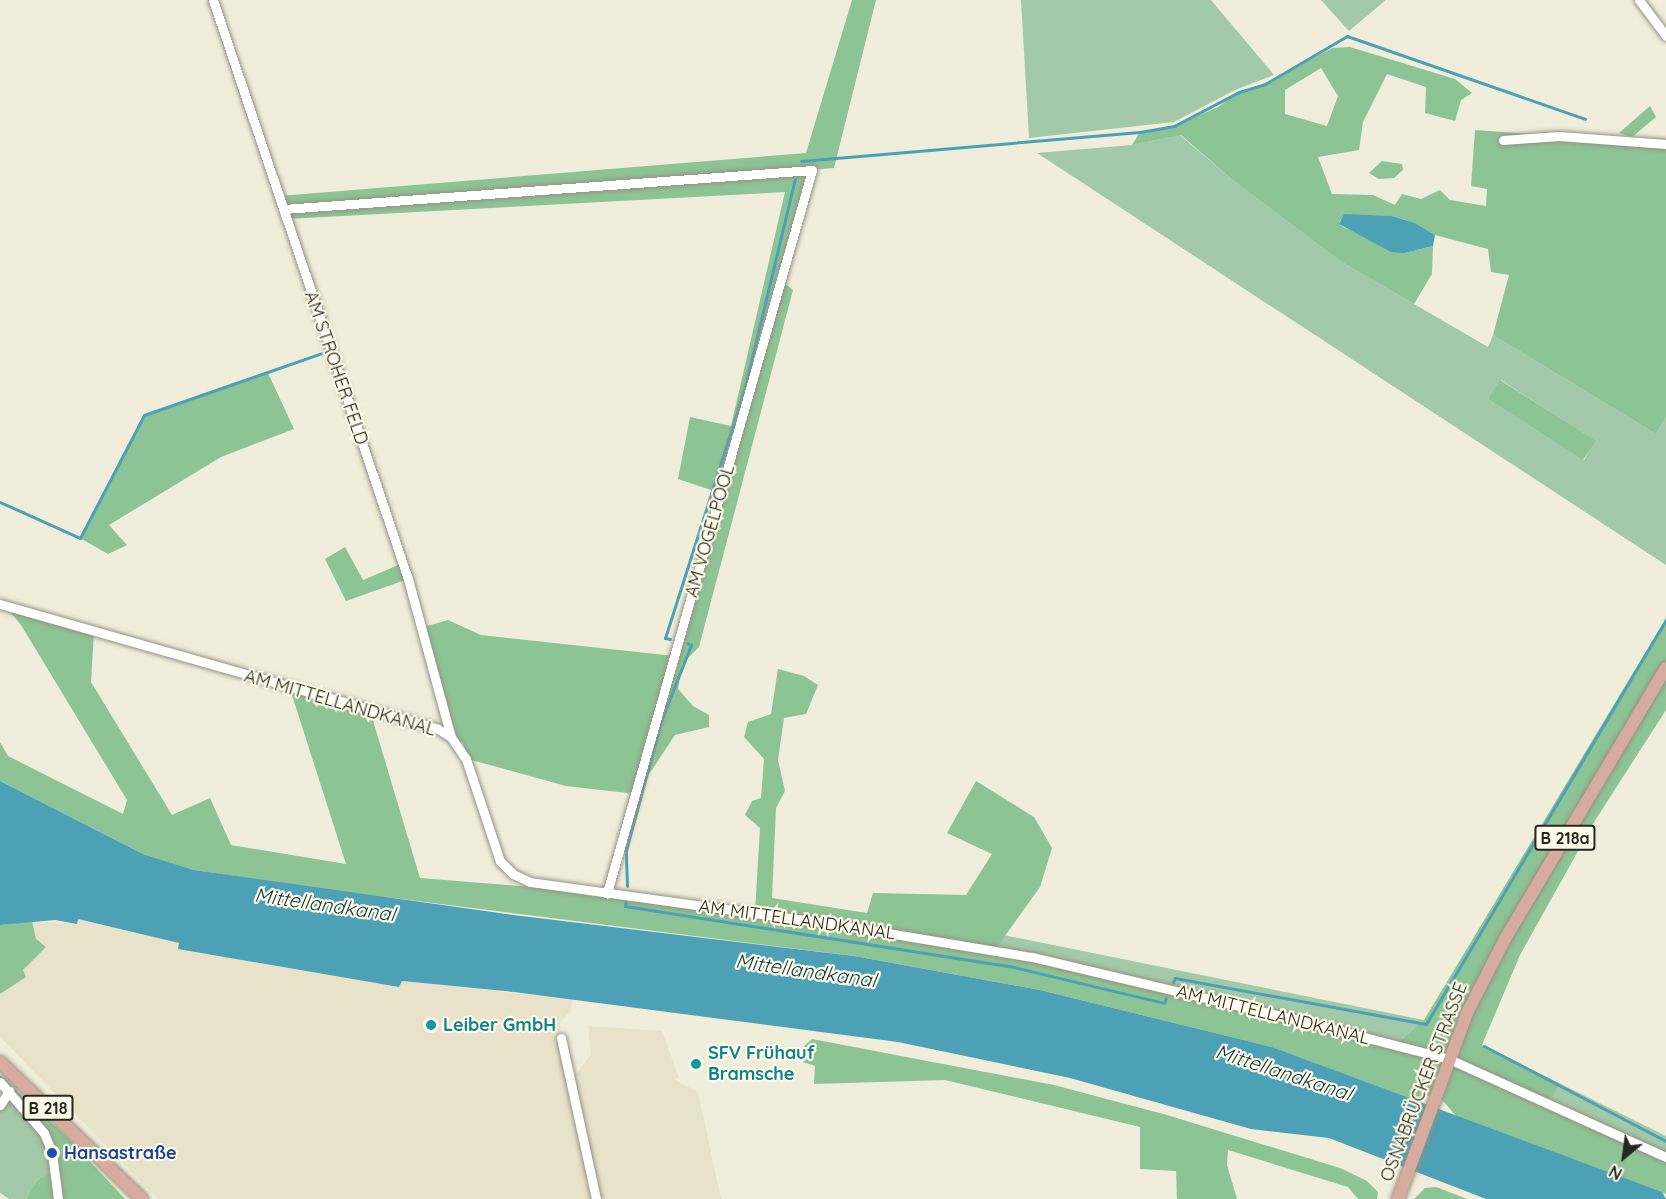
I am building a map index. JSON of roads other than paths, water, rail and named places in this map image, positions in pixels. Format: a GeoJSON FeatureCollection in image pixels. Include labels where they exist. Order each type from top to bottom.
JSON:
{"type":"FeatureCollection","features":[{"type":"Feature","properties":{"kind":"main road","name":"OSNABRÜCKER STRASSE"},"geometry":{"type":"LineString","coordinates":[[1398,1199],[1449,1059],[1505,939],[1666,668]]}},
{"type":"Feature","properties":{"kind":"main road","name":"B 218"},"geometry":{"type":"LineString","coordinates":[[0,1062],[142,1199]]}},
{"type":"Feature","properties":{"kind":"street","name":"AM STROHER FELD"},"geometry":{"type":"LineString","coordinates":[[213,0],[408,579],[451,737]]}},
{"type":"Feature","properties":{"kind":"street"},"geometry":{"type":"LineString","coordinates":[[1639,0],[1666,36]]}},
{"type":"Feature","properties":{"kind":"street"},"geometry":{"type":"LineString","coordinates":[[1503,140],[1558,136],[1666,144]]}},
{"type":"Feature","properties":{"kind":"street","name":"AM VOGELPOOL"},"geometry":{"type":"LineString","coordinates":[[284,209],[812,170],[607,893]]}},
{"type":"Feature","properties":{"kind":"street","name":"AM MITTELLANDKANAL"},"geometry":{"type":"LineString","coordinates":[[2,607],[438,729],[451,737],[466,759],[500,861],[513,874],[530,882],[834,924],[1032,957],[1449,1059],[1666,1156]]}},
{"type":"Feature","properties":{"kind":"street"},"geometry":{"type":"LineString","coordinates":[[561,1038],[596,1199]]}},
{"type":"Feature","properties":{"kind":"street"},"geometry":{"type":"LineString","coordinates":[[0,1082],[44,1133],[52,1153],[58,1199]]}},
{"type":"Feature","properties":{"kind":"street"},"geometry":{"type":"LineString","coordinates":[[0,1105],[9,1091]]}},
{"type":"Feature","properties":{"kind":"water"},"geometry":{"type":"Polygon","coordinates":[[[1344,214],[1392,216],[1415,223],[1435,235],[1433,246],[1405,253],[1391,252],[1339,224],[1344,214]]]}},
{"type":"Feature","properties":{"kind":"water","name":"Mittellandkanal"},"geometry":{"type":"Polygon","coordinates":[[[0,781],[143,854],[194,870],[513,915],[854,956],[1040,990],[1272,1047],[1662,1192],[1666,1199],[1486,1199],[1329,1138],[1251,1129],[1070,1078],[898,1042],[514,992],[402,981],[399,987],[178,949],[179,943],[78,919],[77,924],[55,920],[0,925],[0,781]]]}},
{"type":"Feature","properties":{"kind":"waterway"},"geometry":{"type":"LineString","coordinates":[[801,161],[1140,132],[1174,126],[1239,92],[1265,84],[1347,36],[1585,119]]}},
{"type":"Feature","properties":{"kind":"waterway"},"geometry":{"type":"LineString","coordinates":[[670,639],[665,638],[744,391],[795,179]]}},
{"type":"Feature","properties":{"kind":"waterway"},"geometry":{"type":"LineString","coordinates":[[0,502],[80,538],[144,415],[328,351]]}},
{"type":"Feature","properties":{"kind":"waterway"},"geometry":{"type":"LineString","coordinates":[[1426,1024],[1666,619]]}},
{"type":"Feature","properties":{"kind":"waterway"},"geometry":{"type":"LineString","coordinates":[[627,886],[626,850],[661,721],[691,645],[687,643]]}},
{"type":"Feature","properties":{"kind":"waterway"},"geometry":{"type":"LineString","coordinates":[[626,900],[625,906],[1009,966],[1164,1003],[1166,998]]}},
{"type":"Feature","properties":{"kind":"waterway"},"geometry":{"type":"LineString","coordinates":[[1173,982],[1175,978],[1426,1024]]}},
{"type":"Feature","properties":{"kind":"waterway"},"geometry":{"type":"LineString","coordinates":[[1484,1046],[1666,1141]]}},
{"type":"Feature","properties":{"kind":"place","name":"Leiber GmbH"},"geometry":{"type":"Point","coordinates":[431,1025]}},
{"type":"Feature","properties":{"kind":"place","name":"SFV Frühauf Bramsche"},"geometry":{"type":"Point","coordinates":[696,1064]}},
{"type":"Feature","properties":{"kind":"place","name":"Hansastraße"},"geometry":{"type":"Point","coordinates":[52,1153]}}]}
